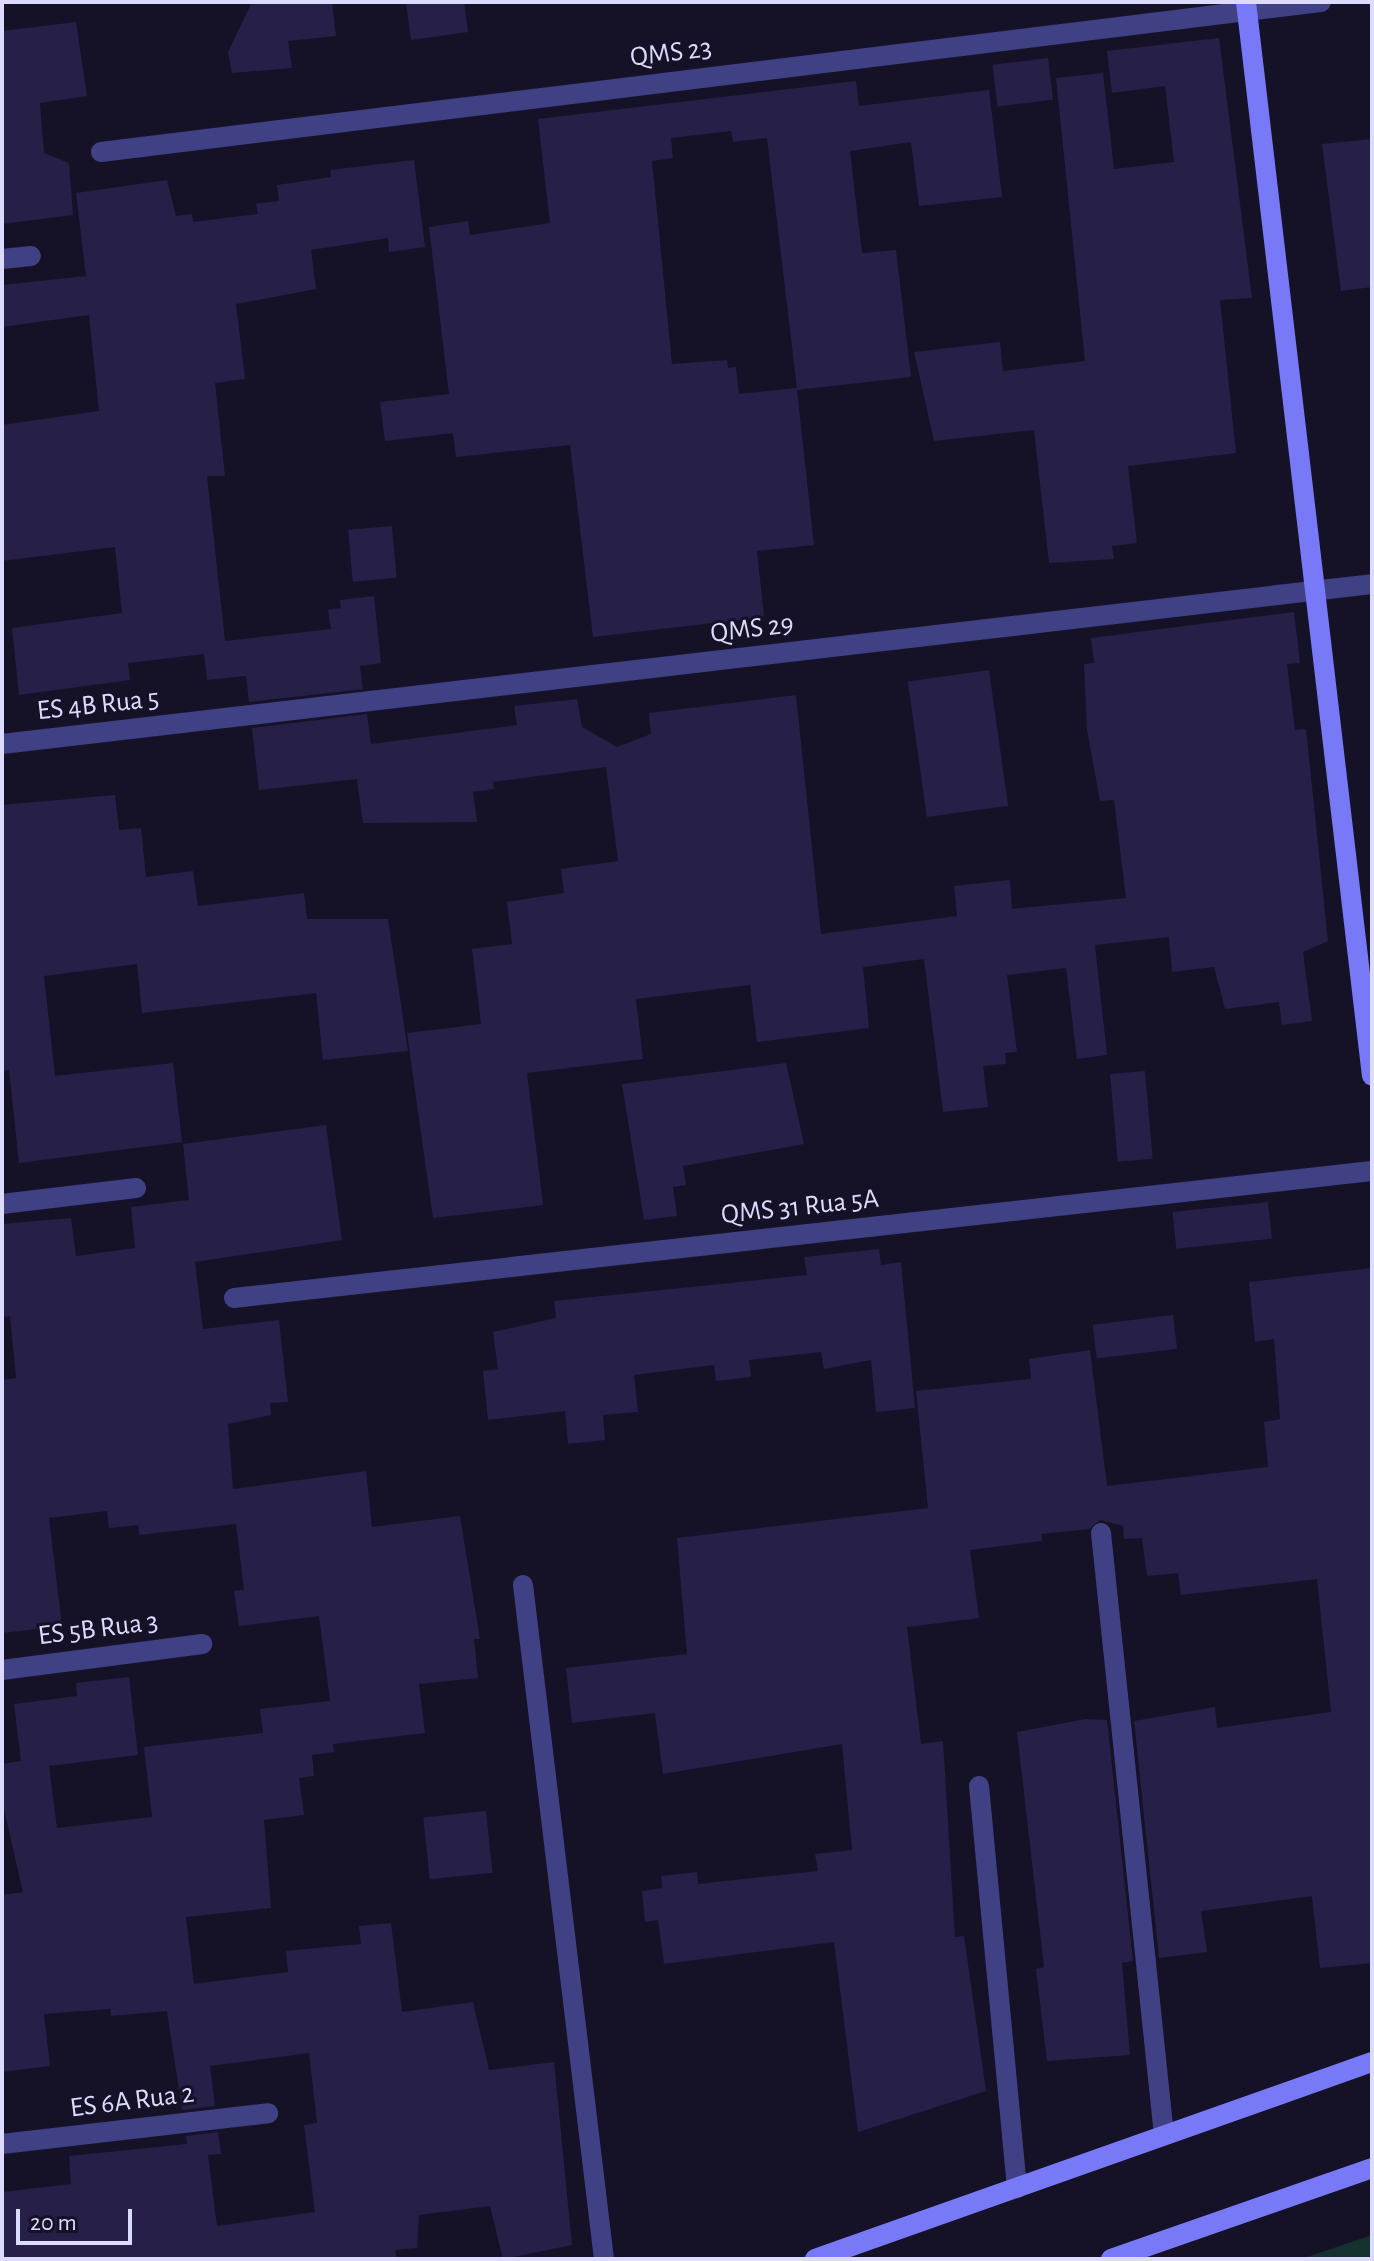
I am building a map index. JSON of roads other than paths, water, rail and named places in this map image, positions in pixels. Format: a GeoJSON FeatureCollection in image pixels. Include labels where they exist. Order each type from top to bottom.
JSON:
{"type":"FeatureCollection","features":[{"type":"Feature","properties":{"kind":"street","name":"QMS 23"},"geometry":{"type":"LineString","coordinates":[[101,152],[1247,6],[1321,2]]}},
{"type":"Feature","properties":{"kind":"street"},"geometry":{"type":"LineString","coordinates":[[1247,6],[1310,591],[1372,1076]]}},
{"type":"Feature","properties":{"kind":"street"},"geometry":{"type":"LineString","coordinates":[[2,259],[31,256]]}},
{"type":"Feature","properties":{"kind":"street","name":"QMS 29"},"geometry":{"type":"LineString","coordinates":[[199,721],[1372,584]]}},
{"type":"Feature","properties":{"kind":"street","name":"ES 4B Rua 5"},"geometry":{"type":"LineString","coordinates":[[2,744],[199,721]]}},
{"type":"Feature","properties":{"kind":"street","name":"QMS 31 Rua 5A"},"geometry":{"type":"LineString","coordinates":[[234,1298],[1372,1171]]}},
{"type":"Feature","properties":{"kind":"street"},"geometry":{"type":"LineString","coordinates":[[2,1204],[136,1188]]}},
{"type":"Feature","properties":{"kind":"street"},"geometry":{"type":"LineString","coordinates":[[1101,1533],[1164,2135]]}},
{"type":"Feature","properties":{"kind":"street"},"geometry":{"type":"LineString","coordinates":[[523,1585],[604,2259]]}},
{"type":"Feature","properties":{"kind":"street","name":"ES 5B Rua 3"},"geometry":{"type":"LineString","coordinates":[[2,1670],[202,1644]]}},
{"type":"Feature","properties":{"kind":"street"},"geometry":{"type":"LineString","coordinates":[[979,1786],[1017,2188]]}},
{"type":"Feature","properties":{"kind":"street"},"geometry":{"type":"LineString","coordinates":[[815,2259],[1372,2062]]}},
{"type":"Feature","properties":{"kind":"street","name":"ES 6A Rua 2"},"geometry":{"type":"LineString","coordinates":[[2,2144],[268,2113]]}},
{"type":"Feature","properties":{"kind":"street"},"geometry":{"type":"LineString","coordinates":[[1111,2259],[1372,2168]]}}]}
